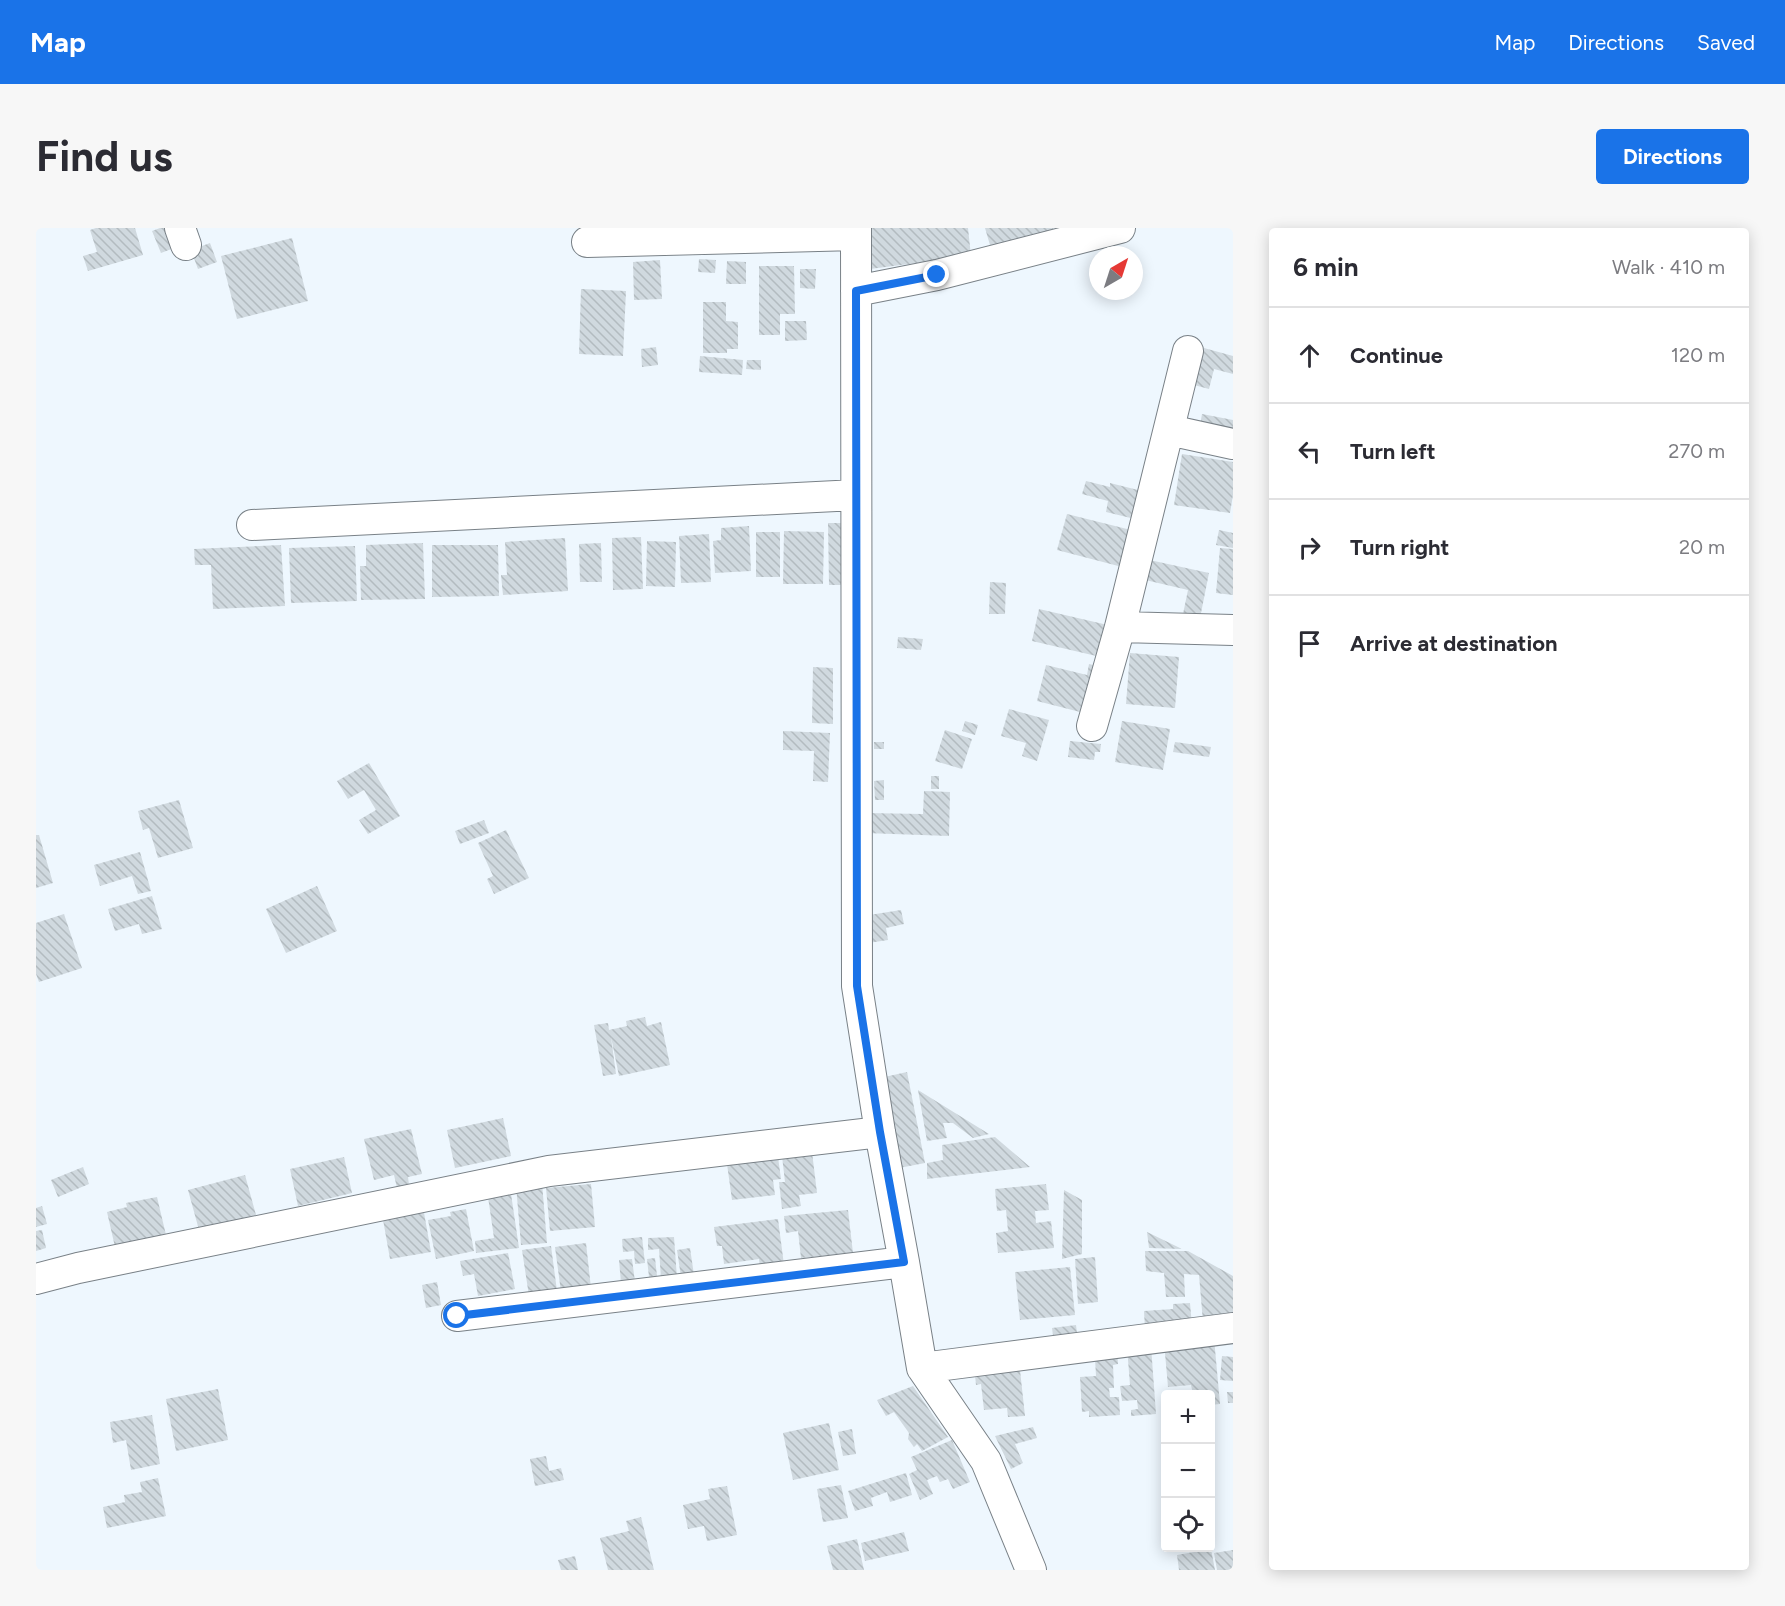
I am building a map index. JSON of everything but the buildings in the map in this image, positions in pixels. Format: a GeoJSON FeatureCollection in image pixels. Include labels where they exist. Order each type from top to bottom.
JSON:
{"type":"FeatureCollection","features":[{"type":"Feature","properties":{"kind":"street"},"geometry":{"type":"LineString","coordinates":[[856,291],[937,275],[1120,228]]}},
{"type":"Feature","properties":{"kind":"street"},"geometry":{"type":"LineString","coordinates":[[586,242],[856,231],[857,986],[880,1132],[922,1368],[986,1461],[1030,1570]]}},
{"type":"Feature","properties":{"kind":"street"},"geometry":{"type":"LineString","coordinates":[[1092,726],[1120,627],[1188,351]]}},
{"type":"Feature","properties":{"kind":"street"},"geometry":{"type":"LineString","coordinates":[[1169,430],[1233,444]]}},
{"type":"Feature","properties":{"kind":"street"},"geometry":{"type":"LineString","coordinates":[[252,525],[856,495]]}},
{"type":"Feature","properties":{"kind":"street"},"geometry":{"type":"LineString","coordinates":[[1120,627],[1233,630]]}},
{"type":"Feature","properties":{"kind":"street"},"geometry":{"type":"LineString","coordinates":[[36,1279],[78,1268],[549,1171],[880,1132]]}},
{"type":"Feature","properties":{"kind":"street"},"geometry":{"type":"LineString","coordinates":[[457,1316],[904,1262]]}},
{"type":"Feature","properties":{"kind":"street"},"geometry":{"type":"LineString","coordinates":[[922,1368],[1233,1328]]}},
{"type":"Feature","properties":{"kind":"route"},"geometry":{"type":"LineString","coordinates":[[457,1316],[904,1262],[880,1132],[857,986],[856,291],[937,275]]}}]}
